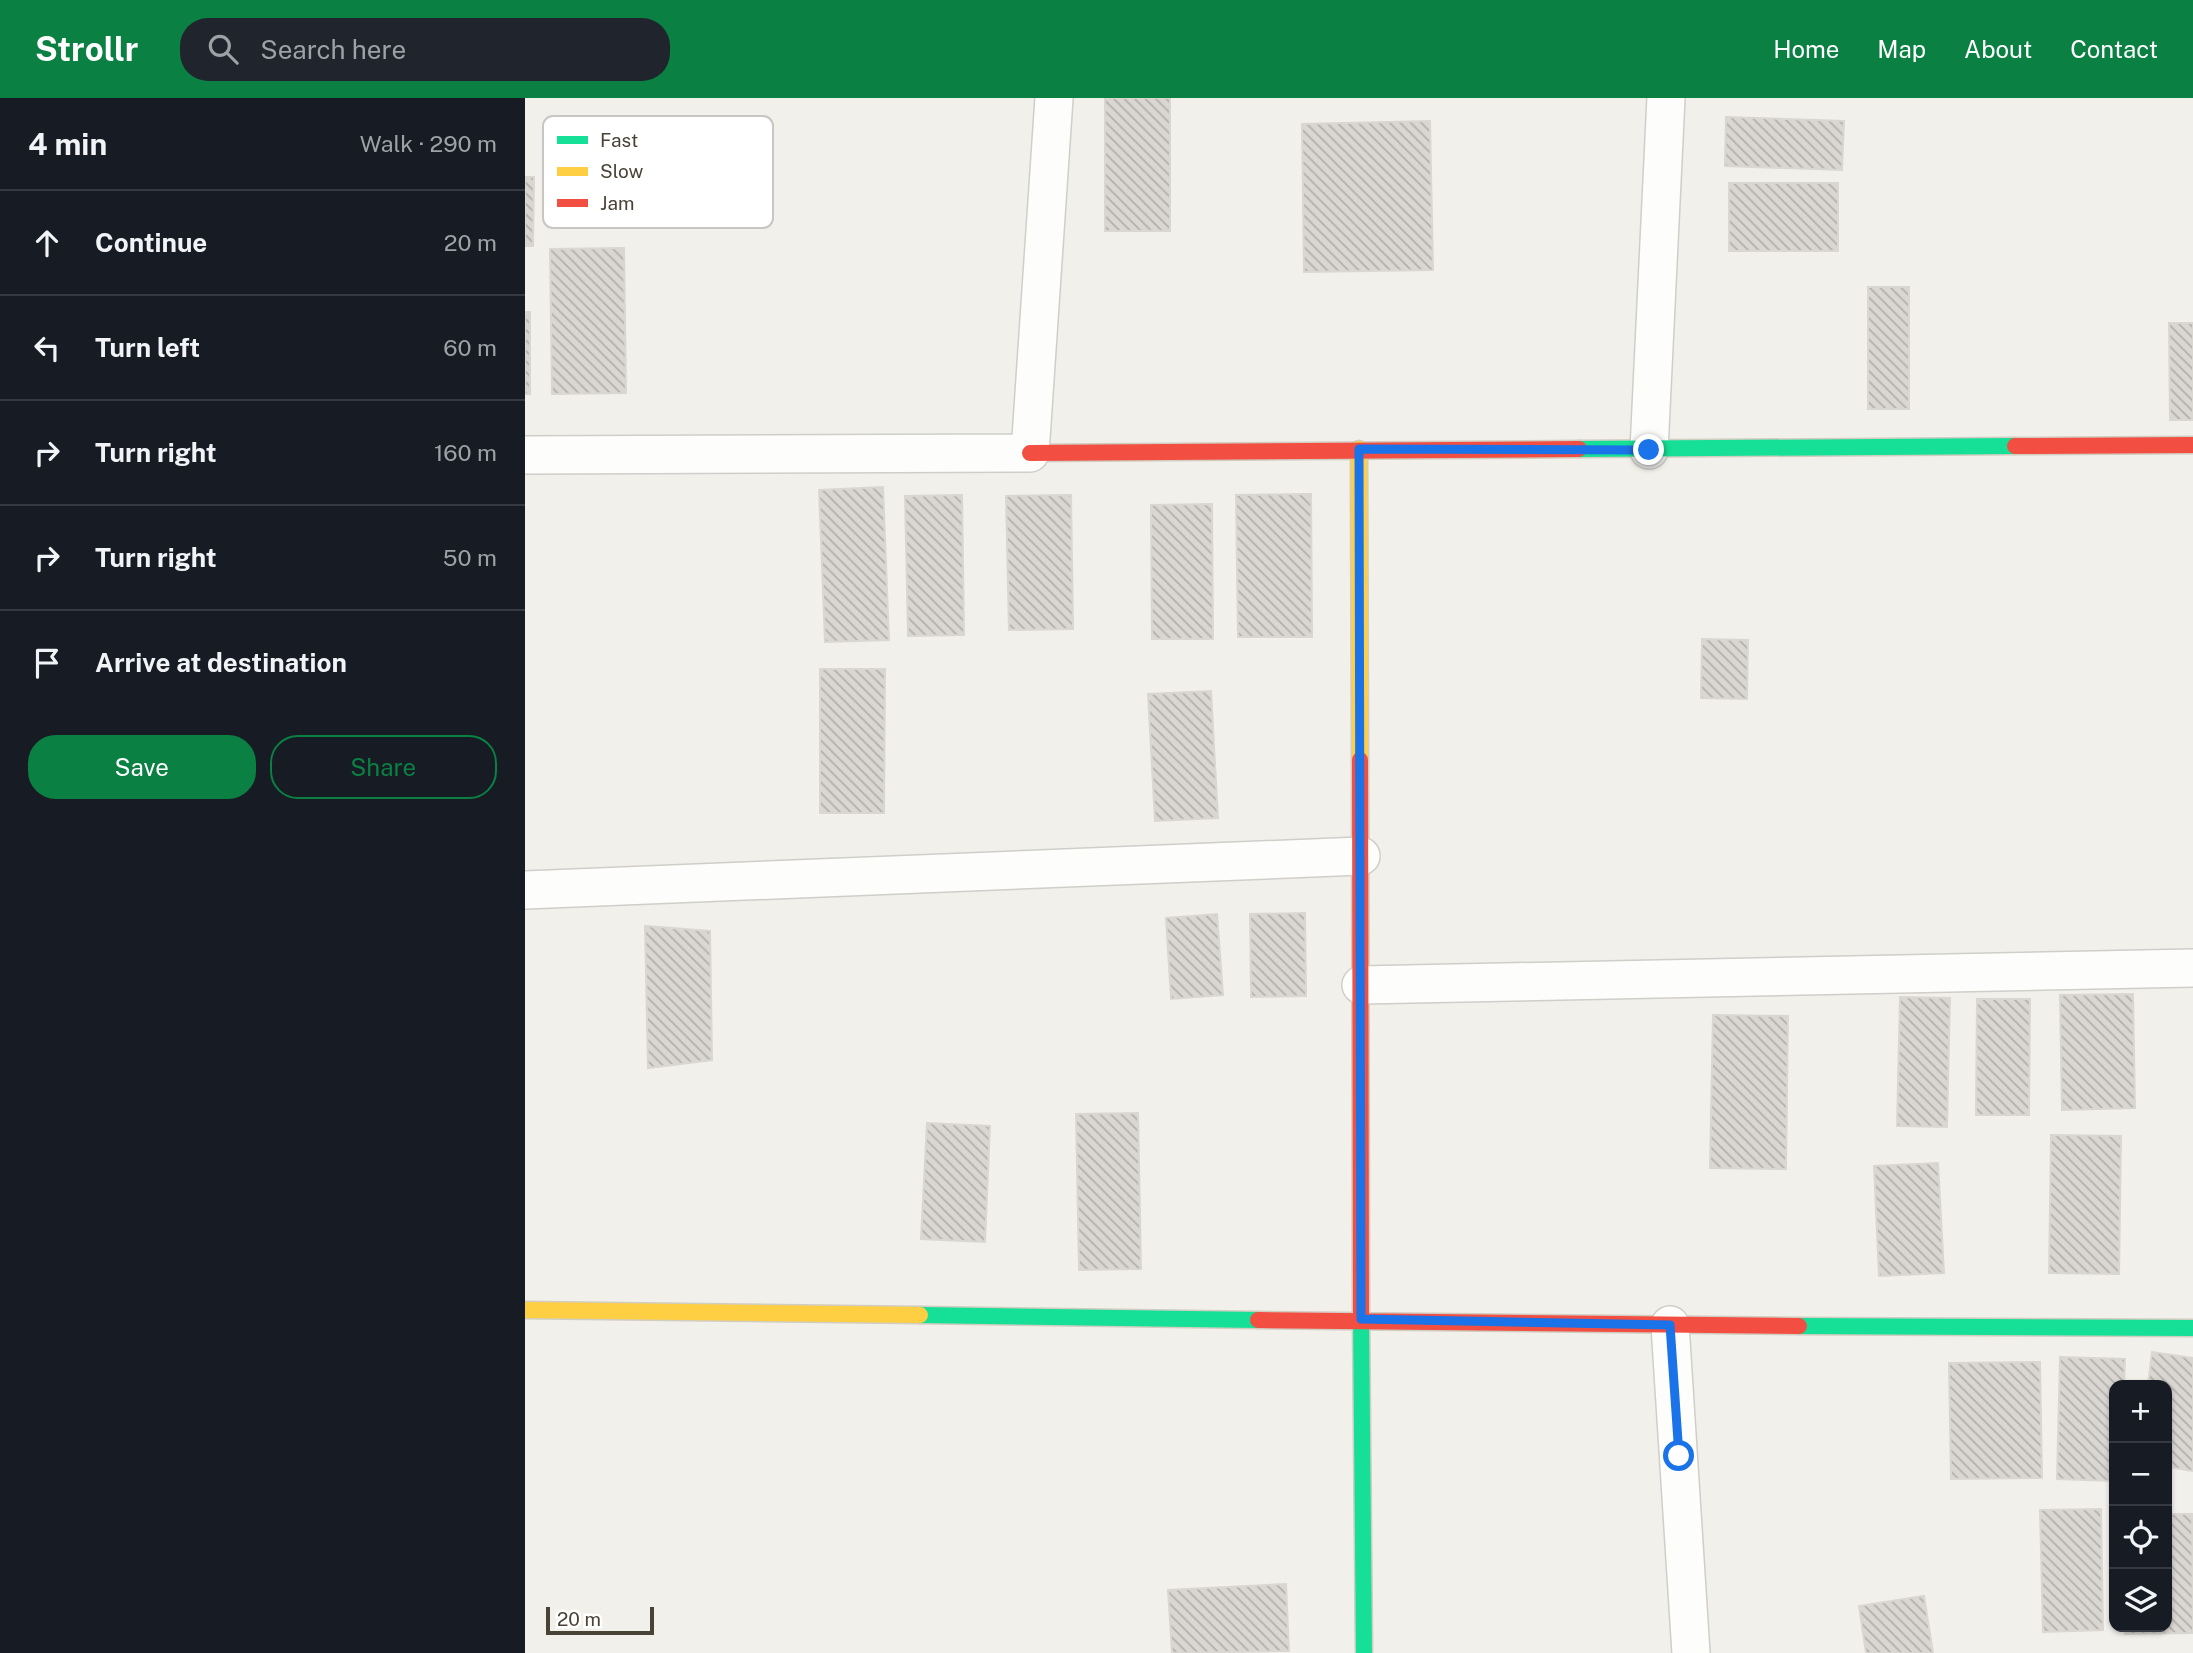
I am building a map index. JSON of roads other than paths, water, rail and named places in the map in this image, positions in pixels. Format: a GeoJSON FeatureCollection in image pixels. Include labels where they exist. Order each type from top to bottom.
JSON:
{"type":"FeatureCollection","features":[{"type":"Feature","properties":{"kind":"street"},"geometry":{"type":"LineString","coordinates":[[1030,453],[1054,98]]}},
{"type":"Feature","properties":{"kind":"street"},"geometry":{"type":"LineString","coordinates":[[1649,450],[1666,98]]}},
{"type":"Feature","properties":{"kind":"street"},"geometry":{"type":"LineString","coordinates":[[525,455],[2193,445]]}},
{"type":"Feature","properties":{"kind":"street"},"geometry":{"type":"LineString","coordinates":[[1359,449],[1364,1653]]}},
{"type":"Feature","properties":{"kind":"street"},"geometry":{"type":"LineString","coordinates":[[525,890],[1361,856]]}},
{"type":"Feature","properties":{"kind":"street"},"geometry":{"type":"LineString","coordinates":[[1361,985],[2193,968]]}},
{"type":"Feature","properties":{"kind":"street"},"geometry":{"type":"LineString","coordinates":[[525,1310],[1670,1325],[2193,1328]]}},
{"type":"Feature","properties":{"kind":"street"},"geometry":{"type":"LineString","coordinates":[[1670,1325],[1691,1653]]}}]}
